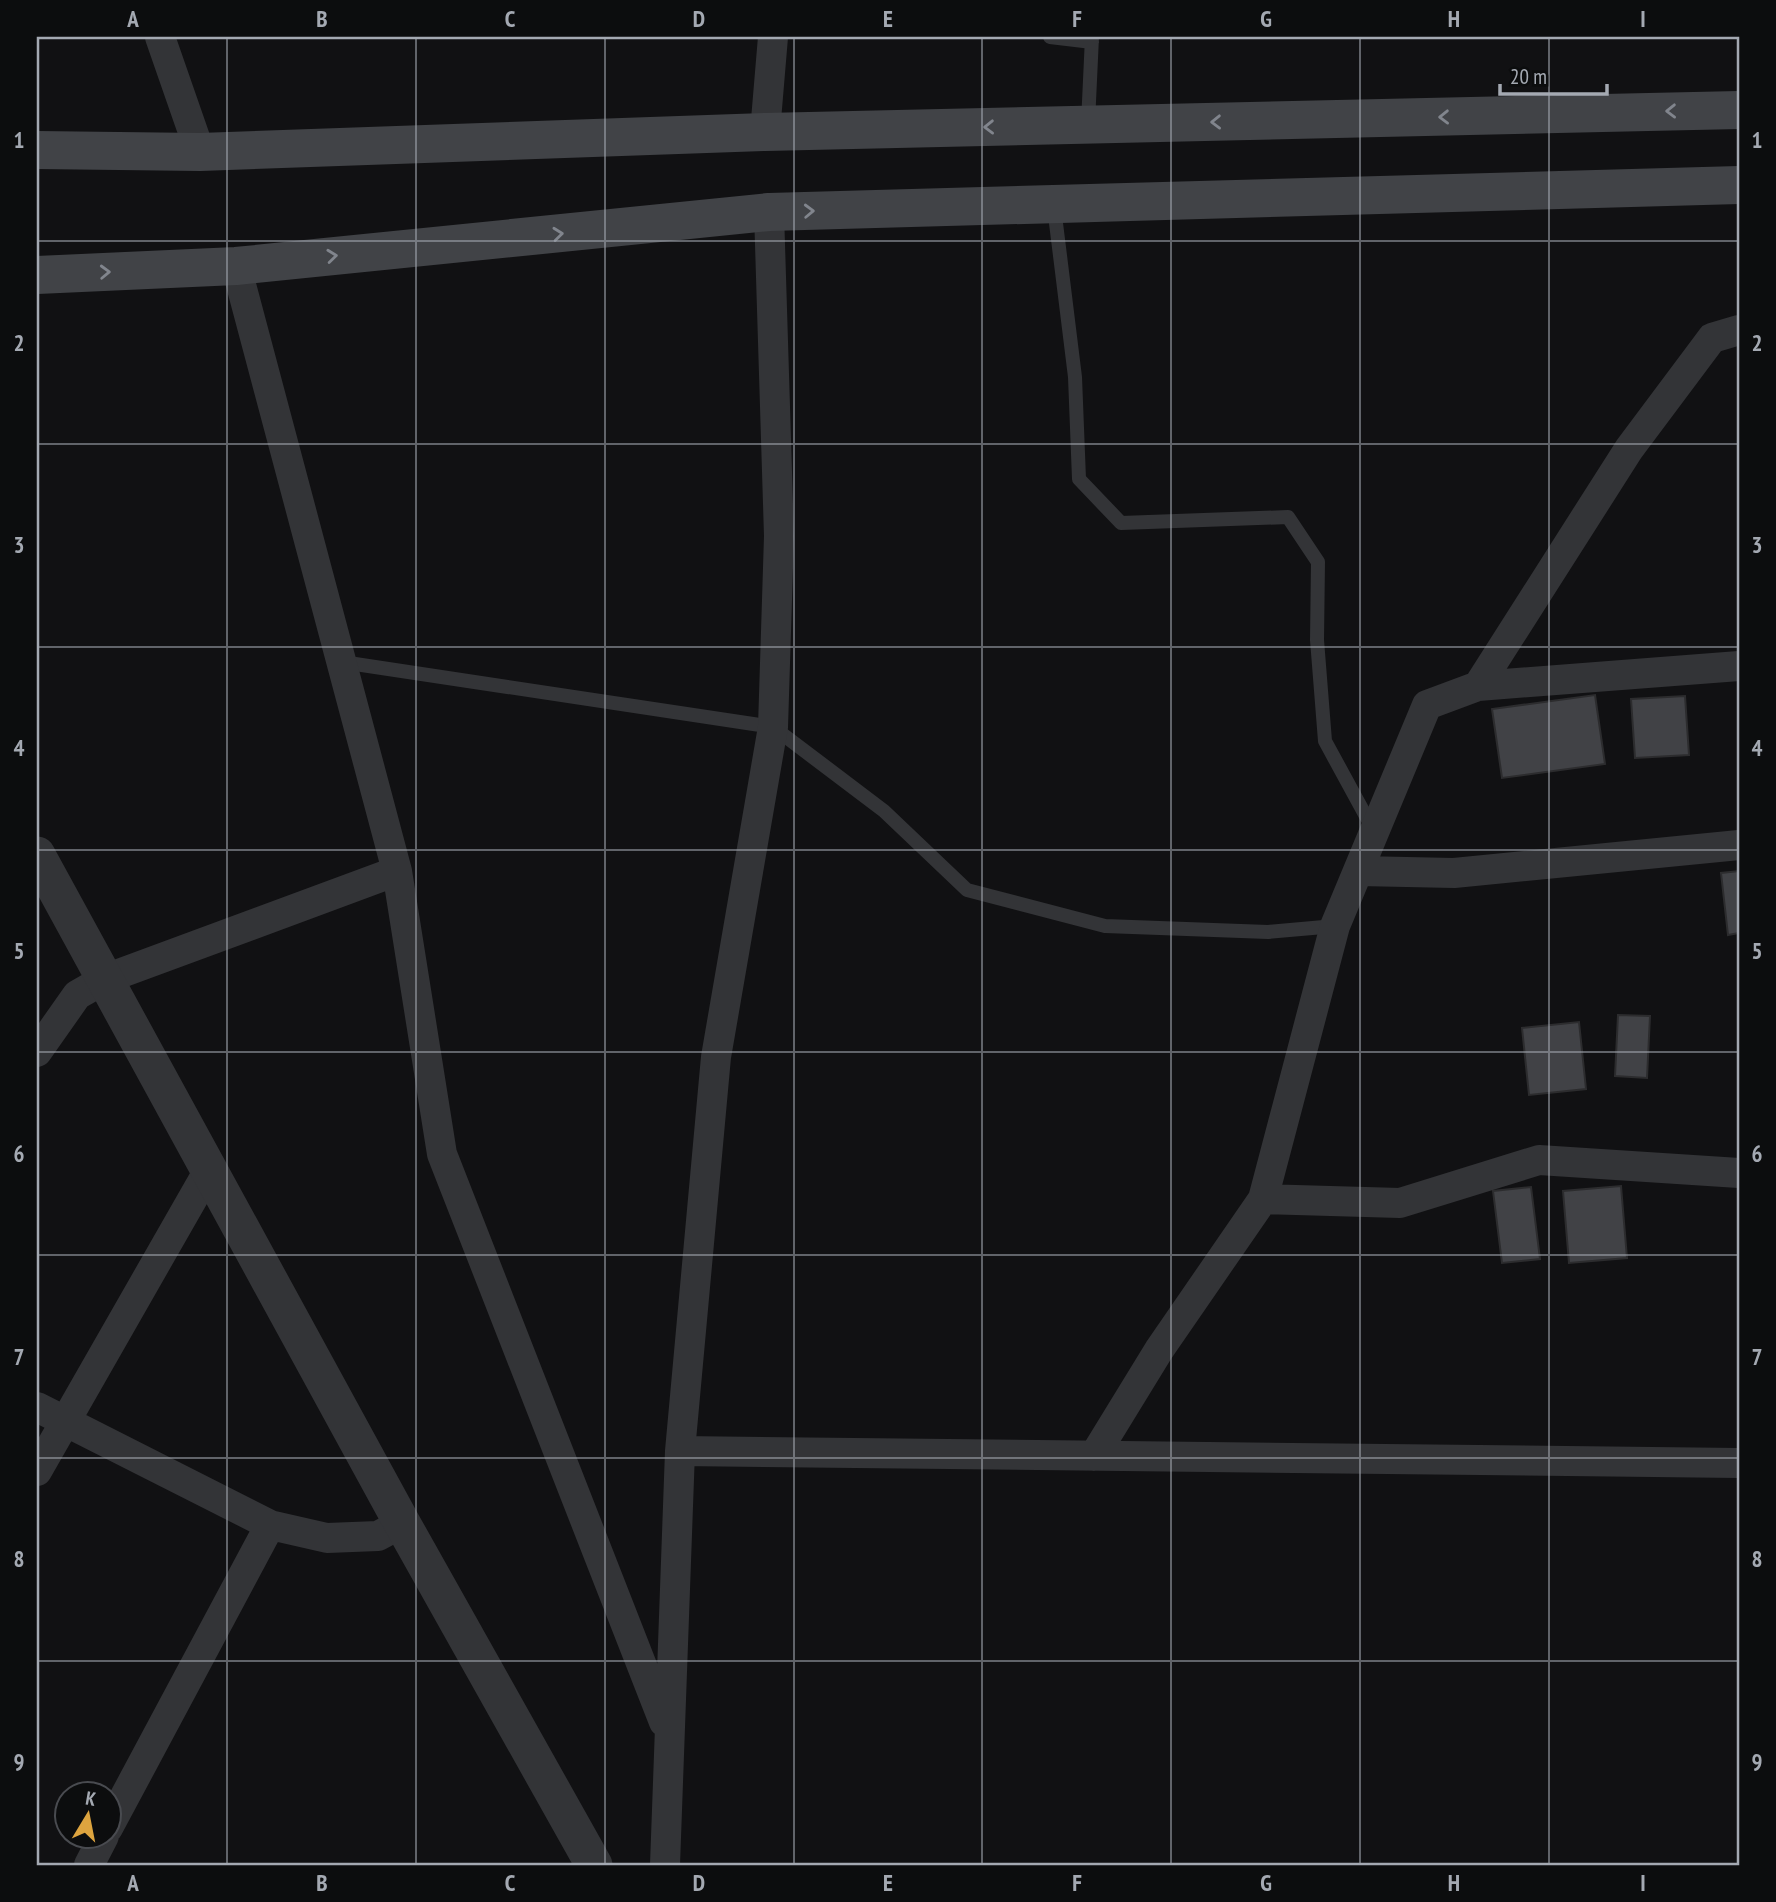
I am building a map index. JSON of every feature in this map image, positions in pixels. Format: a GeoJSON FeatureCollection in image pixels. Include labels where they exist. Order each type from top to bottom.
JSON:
{"type":"FeatureCollection","features":[{"type":"Feature","properties":{"kind":"main road"},"geometry":{"type":"LineString","coordinates":[[37,150],[200,152],[765,132],[1739,110]]}},
{"type":"Feature","properties":{"kind":"main road"},"geometry":{"type":"LineString","coordinates":[[37,275],[236,266],[769,212],[1739,185]]}},
{"type":"Feature","properties":{"kind":"street"},"geometry":{"type":"LineString","coordinates":[[160,37],[200,152]]}},
{"type":"Feature","properties":{"kind":"street"},"geometry":{"type":"LineString","coordinates":[[765,132],[772,37]]}},
{"type":"Feature","properties":{"kind":"street"},"geometry":{"type":"LineString","coordinates":[[665,1865],[680,1451],[716,1056],[773,727],[779,536],[769,212]]}},
{"type":"Feature","properties":{"kind":"street"},"geometry":{"type":"LineString","coordinates":[[236,266],[397,870],[442,1154],[668,1732]]}},
{"type":"Feature","properties":{"kind":"street"},"geometry":{"type":"LineString","coordinates":[[1478,686],[1629,449],[1712,338],[1739,330]]}},
{"type":"Feature","properties":{"kind":"street"},"geometry":{"type":"LineString","coordinates":[[1094,1455],[1159,1350],[1263,1199],[1335,926],[1427,705],[1478,686],[1739,666]]}},
{"type":"Feature","properties":{"kind":"street"},"geometry":{"type":"LineString","coordinates":[[1359,871],[1454,873],[1739,845]]}},
{"type":"Feature","properties":{"kind":"street"},"geometry":{"type":"LineString","coordinates":[[37,855],[401,1523],[594,1865]]}},
{"type":"Feature","properties":{"kind":"street"},"geometry":{"type":"LineString","coordinates":[[37,1052],[77,995],[105,979],[397,870]]}},
{"type":"Feature","properties":{"kind":"street"},"geometry":{"type":"LineString","coordinates":[[1263,1199],[1400,1203],[1539,1160],[1739,1172]]}},
{"type":"Feature","properties":{"kind":"street"},"geometry":{"type":"LineString","coordinates":[[37,1471],[209,1170]]}},
{"type":"Feature","properties":{"kind":"street"},"geometry":{"type":"LineString","coordinates":[[37,1407],[270,1524],[327,1538],[378,1536],[401,1523]]}},
{"type":"Feature","properties":{"kind":"street"},"geometry":{"type":"LineString","coordinates":[[680,1451],[1739,1463]]}},
{"type":"Feature","properties":{"kind":"street"},"geometry":{"type":"LineString","coordinates":[[122,1802],[270,1524]]}},
{"type":"Feature","properties":{"kind":"lane"},"geometry":{"type":"LineString","coordinates":[[1051,37],[1092,40],[1088,125]]}},
{"type":"Feature","properties":{"kind":"lane"},"geometry":{"type":"LineString","coordinates":[[1054,204],[1075,377],[1080,479],[1121,523],[1288,517],[1318,562],[1317,640],[1325,741],[1375,832]]}},
{"type":"Feature","properties":{"kind":"lane"},"geometry":{"type":"LineString","coordinates":[[342,662],[773,727],[884,811],[967,890],[1105,926],[1268,933],[1335,926]]}},
{"type":"Feature","properties":{"kind":"building"},"geometry":{"type":"Polygon","coordinates":[[[1595,695],[1605,764],[1502,778],[1492,709],[1595,695]]]}},
{"type":"Feature","properties":{"kind":"building"},"geometry":{"type":"Polygon","coordinates":[[[1685,696],[1689,755],[1635,758],[1631,699],[1685,696]]]}},
{"type":"Feature","properties":{"kind":"building"},"geometry":{"type":"Polygon","coordinates":[[[1739,871],[1739,933],[1728,935],[1721,873],[1739,871]]]}},
{"type":"Feature","properties":{"kind":"building"},"geometry":{"type":"Polygon","coordinates":[[[1618,1015],[1650,1016],[1647,1078],[1615,1076],[1618,1015]]]}},
{"type":"Feature","properties":{"kind":"building"},"geometry":{"type":"Polygon","coordinates":[[[1579,1022],[1586,1089],[1529,1095],[1522,1028],[1579,1022]]]}},
{"type":"Feature","properties":{"kind":"building"},"geometry":{"type":"Polygon","coordinates":[[[1621,1186],[1627,1258],[1569,1263],[1563,1191],[1621,1186]]]}},
{"type":"Feature","properties":{"kind":"building"},"geometry":{"type":"Polygon","coordinates":[[[1531,1187],[1540,1259],[1502,1263],[1493,1191],[1531,1187]]]}}]}
